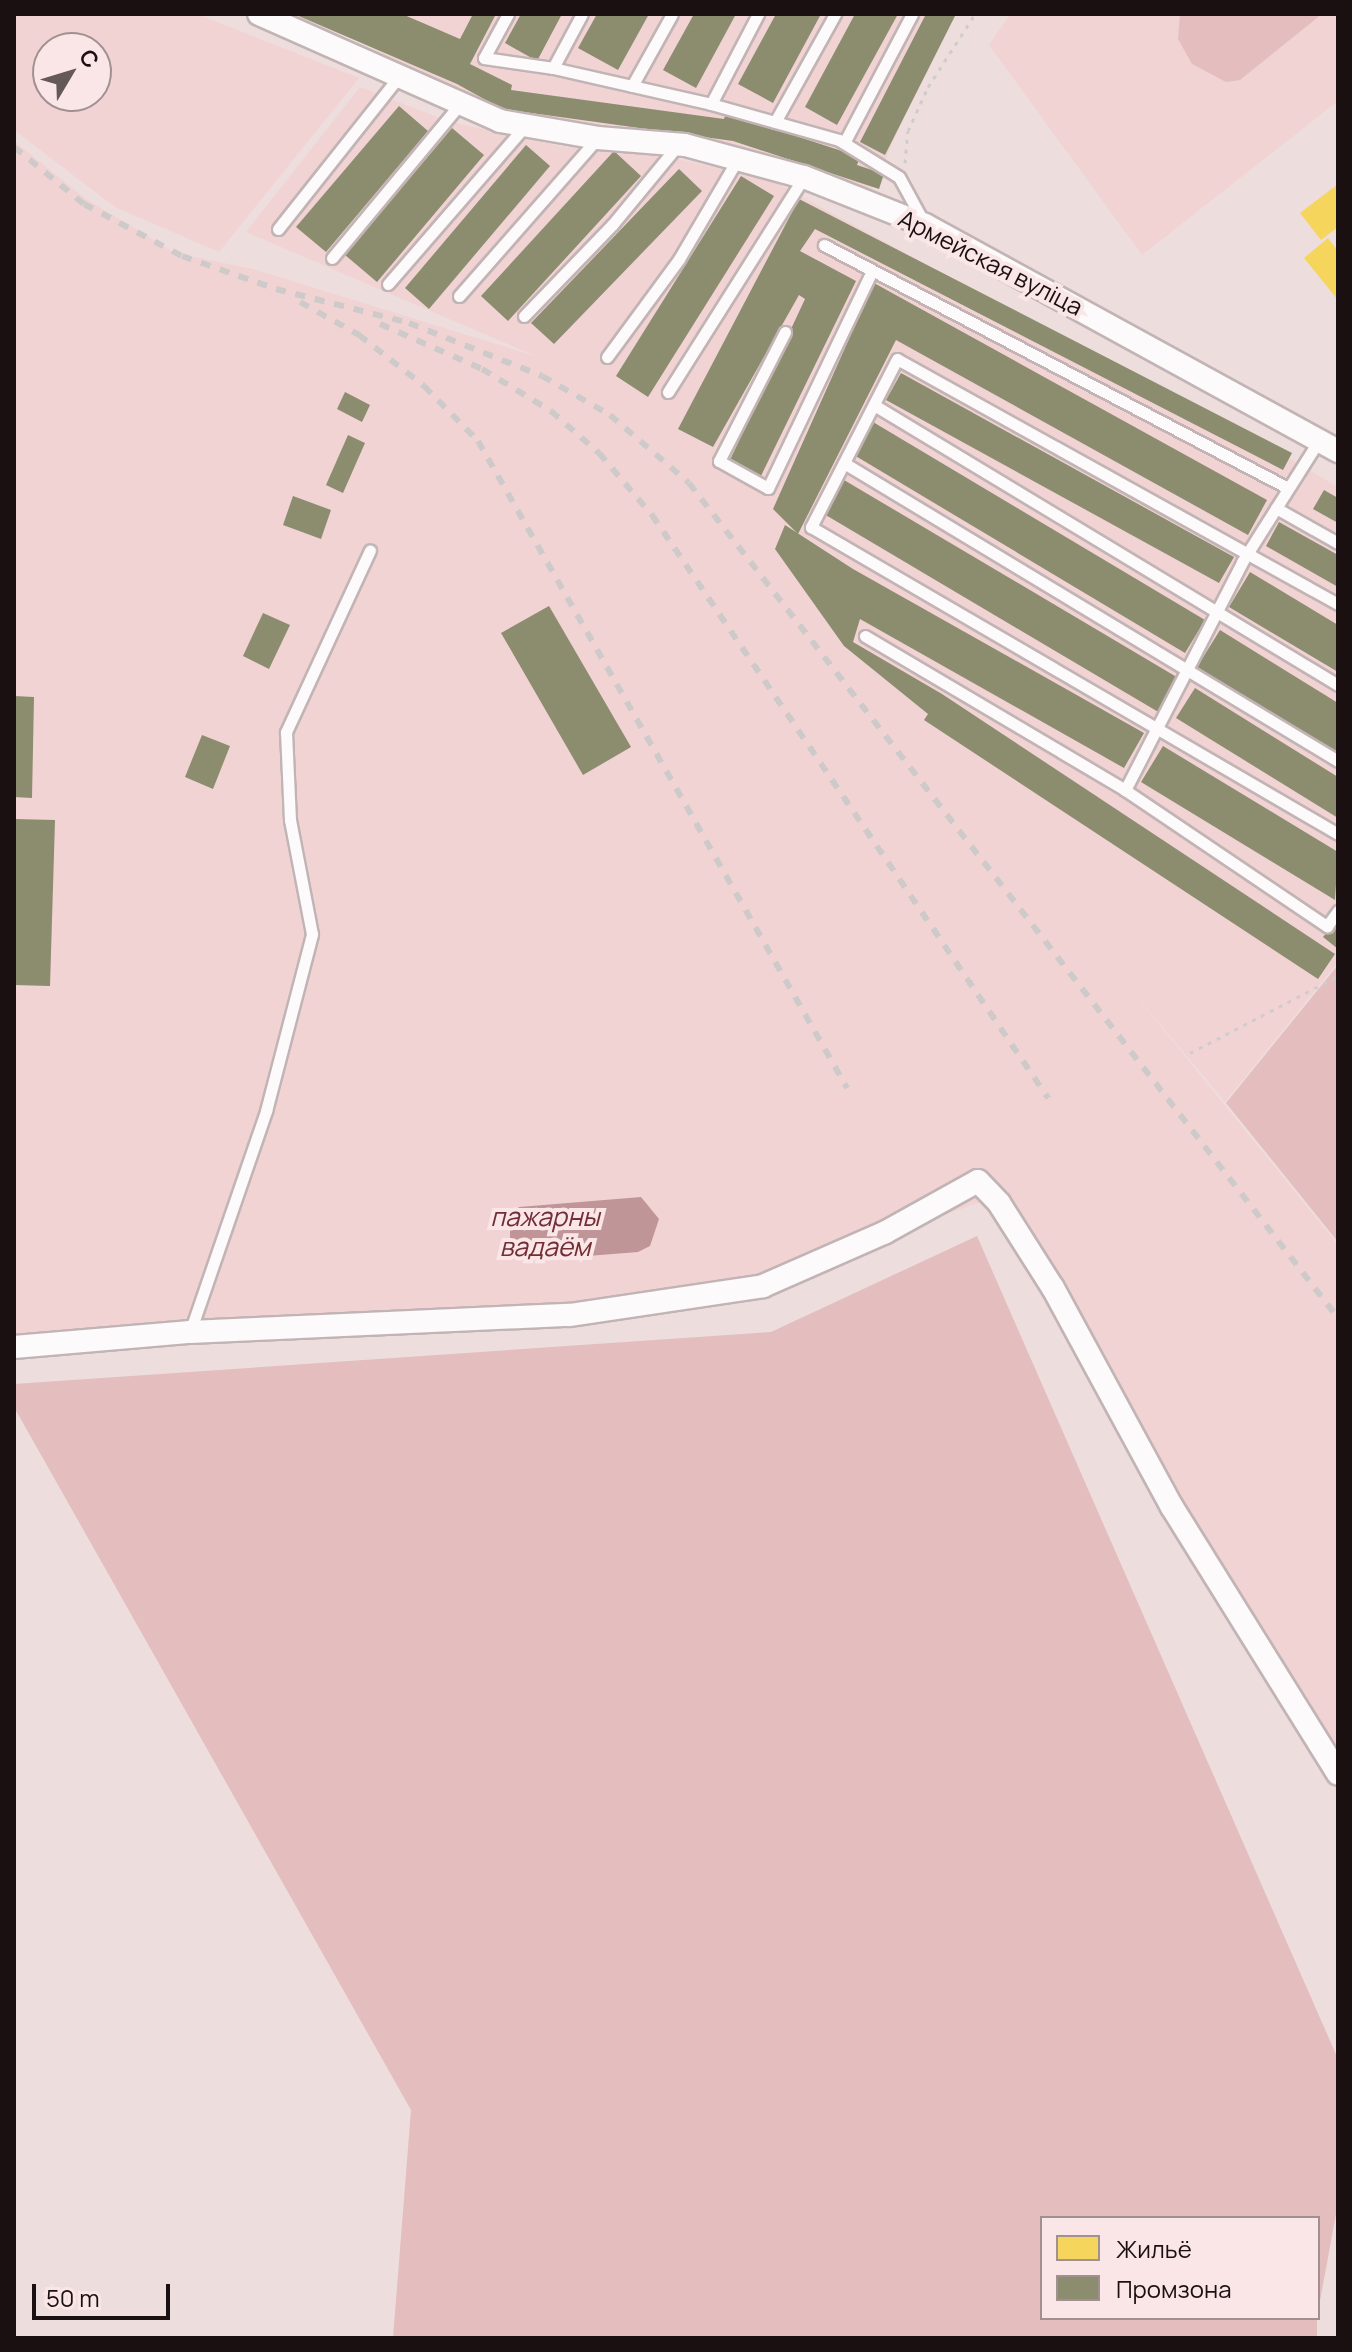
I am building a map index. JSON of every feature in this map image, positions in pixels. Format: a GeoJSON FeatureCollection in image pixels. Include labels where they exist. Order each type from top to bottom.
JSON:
{"type":"FeatureCollection","features":[{"type":"Feature","properties":{"kind":"street","name":"Армейская вуліца"},"geometry":{"type":"LineString","coordinates":[[259,14],[397,79],[459,105],[524,127],[598,138],[678,144],[804,177],[925,225],[1328,445]]}},
{"type":"Feature","properties":{"kind":"street"},"geometry":{"type":"LineString","coordinates":[[14,1347],[190,1332],[570,1315],[763,1286],[884,1233],[978,1181],[999,1203],[1053,1288],[1172,1507],[1338,1774]]}},
{"type":"Feature","properties":{"kind":"lane"},"geometry":{"type":"LineString","coordinates":[[508,14],[484,58],[553,68],[711,104],[844,143],[899,177],[925,225]]}},
{"type":"Feature","properties":{"kind":"lane"},"geometry":{"type":"LineString","coordinates":[[553,68],[582,14]]}},
{"type":"Feature","properties":{"kind":"lane"},"geometry":{"type":"LineString","coordinates":[[632,86],[672,14]]}},
{"type":"Feature","properties":{"kind":"lane"},"geometry":{"type":"LineString","coordinates":[[711,104],[758,14]]}},
{"type":"Feature","properties":{"kind":"lane"},"geometry":{"type":"LineString","coordinates":[[775,122],[835,14]]}},
{"type":"Feature","properties":{"kind":"lane"},"geometry":{"type":"LineString","coordinates":[[844,143],[912,14]]}},
{"type":"Feature","properties":{"kind":"lane"},"geometry":{"type":"LineString","coordinates":[[278,229],[397,79]]}},
{"type":"Feature","properties":{"kind":"lane"},"geometry":{"type":"LineString","coordinates":[[332,258],[459,105]]}},
{"type":"Feature","properties":{"kind":"lane"},"geometry":{"type":"LineString","coordinates":[[388,284],[524,127]]}},
{"type":"Feature","properties":{"kind":"lane"},"geometry":{"type":"LineString","coordinates":[[459,296],[598,138]]}},
{"type":"Feature","properties":{"kind":"lane"},"geometry":{"type":"LineString","coordinates":[[524,316],[612,225],[678,144]]}},
{"type":"Feature","properties":{"kind":"lane"},"geometry":{"type":"LineString","coordinates":[[607,357],[679,259],[737,160]]}},
{"type":"Feature","properties":{"kind":"lane"},"geometry":{"type":"LineString","coordinates":[[668,392],[804,177]]}},
{"type":"Feature","properties":{"kind":"lane"},"geometry":{"type":"LineString","coordinates":[[824,245],[1288,488]]}},
{"type":"Feature","properties":{"kind":"lane"},"geometry":{"type":"LineString","coordinates":[[785,332],[719,461],[768,488],[872,271]]}},
{"type":"Feature","properties":{"kind":"lane"},"geometry":{"type":"LineString","coordinates":[[1338,604],[1249,551],[897,359],[811,527],[1338,834]]}},
{"type":"Feature","properties":{"kind":"lane"},"geometry":{"type":"LineString","coordinates":[[874,405],[1338,685]]}},
{"type":"Feature","properties":{"kind":"lane"},"geometry":{"type":"LineString","coordinates":[[1125,790],[1249,551],[1288,488],[1328,445]]}},
{"type":"Feature","properties":{"kind":"lane"},"geometry":{"type":"LineString","coordinates":[[844,463],[1338,761]]}},
{"type":"Feature","properties":{"kind":"lane"},"geometry":{"type":"LineString","coordinates":[[1276,508],[1338,543]]}},
{"type":"Feature","properties":{"kind":"lane"},"geometry":{"type":"LineString","coordinates":[[190,1332],[266,1111],[312,934],[290,820],[286,732],[370,550]]}},
{"type":"Feature","properties":{"kind":"lane"},"geometry":{"type":"LineString","coordinates":[[865,636],[1125,790],[1327,926],[1338,911]]}},
{"type":"Feature","properties":{"kind":"path"},"geometry":{"type":"LineString","coordinates":[[905,170],[908,131],[928,87],[975,14]]}},
{"type":"Feature","properties":{"kind":"path"},"geometry":{"type":"LineString","coordinates":[[1190,1053],[1338,976]]}},
{"type":"Feature","properties":{"kind":"shaded area"},"geometry":{"type":"Polygon","coordinates":[[[14,14],[197,14],[359,78],[219,252],[115,207],[14,130],[14,14]]]}},
{"type":"Feature","properties":{"kind":"shaded area"},"geometry":{"type":"Polygon","coordinates":[[[285,14],[950,14],[872,189],[681,132],[504,115],[352,38],[285,14]]]}},
{"type":"Feature","properties":{"kind":"shaded area"},"geometry":{"type":"Polygon","coordinates":[[[1010,14],[1338,14],[1338,101],[1142,255],[989,45],[1010,14]]]}},
{"type":"Feature","properties":{"kind":"shaded area"},"geometry":{"type":"Polygon","coordinates":[[[1180,14],[1322,14],[1240,80],[1226,82],[1192,64],[1178,39],[1180,14]]]}},
{"type":"Feature","properties":{"kind":"shaded area"},"geometry":{"type":"Polygon","coordinates":[[[360,87],[447,121],[560,146],[673,158],[771,180],[1096,357],[1212,413],[1338,487],[1338,962],[1225,1102],[1120,976],[1338,1245],[1338,1794],[1042,1280],[987,1200],[747,1282],[568,1311],[14,1356],[14,141],[86,199],[175,253],[253,269],[538,357],[246,232],[360,87]]]}},
{"type":"Feature","properties":{"kind":"shaded area"},"geometry":{"type":"Polygon","coordinates":[[[1338,965],[1338,1242],[1226,1103],[1338,965]]]}},
{"type":"Feature","properties":{"kind":"shaded area"},"geometry":{"type":"Polygon","coordinates":[[[977,1236],[1338,2059],[1338,2203],[1320,2301],[1320,2216],[1040,2216],[1040,2320],[1317,2320],[1317,2338],[393,2338],[411,2110],[14,1407],[14,1384],[771,1332],[977,1236]]]}},
{"type":"Feature","properties":{"kind":"water","name":"пажарны вадаём"},"geometry":{"type":"Polygon","coordinates":[[[641,1197],[659,1219],[650,1246],[638,1252],[537,1260],[510,1251],[510,1213],[519,1207],[641,1197]]]}},
{"type":"Feature","properties":{"kind":"building: Жильё"},"geometry":{"type":"Polygon","coordinates":[[[1338,184],[1338,227],[1321,240],[1300,213],[1338,184]]]}},
{"type":"Feature","properties":{"kind":"building: Жильё"},"geometry":{"type":"Polygon","coordinates":[[[1328,238],[1338,251],[1338,300],[1304,258],[1328,238]]]}},
{"type":"Feature","properties":{"kind":"building: Промзона"},"geometry":{"type":"Polygon","coordinates":[[[294,14],[402,14],[460,39],[473,14],[496,14],[470,64],[512,85],[511,90],[724,119],[726,113],[860,157],[857,165],[884,174],[879,189],[733,141],[502,109],[457,84],[294,14]]]}},
{"type":"Feature","properties":{"kind":"building: Промзона"},"geometry":{"type":"Polygon","coordinates":[[[521,14],[562,14],[537,61],[505,43],[521,14]]]}},
{"type":"Feature","properties":{"kind":"building: Промзона"},"geometry":{"type":"Polygon","coordinates":[[[597,14],[649,14],[618,70],[578,48],[597,14]]]}},
{"type":"Feature","properties":{"kind":"building: Промзона"},"geometry":{"type":"Polygon","coordinates":[[[694,14],[736,14],[696,88],[663,70],[694,14]]]}},
{"type":"Feature","properties":{"kind":"building: Промзона"},"geometry":{"type":"Polygon","coordinates":[[[776,14],[821,14],[773,103],[738,84],[776,14]]]}},
{"type":"Feature","properties":{"kind":"building: Промзона"},"geometry":{"type":"Polygon","coordinates":[[[855,14],[898,14],[837,125],[805,107],[855,14]]]}},
{"type":"Feature","properties":{"kind":"building: Промзона"},"geometry":{"type":"Polygon","coordinates":[[[926,14],[956,14],[885,155],[860,142],[926,14]]]}},
{"type":"Feature","properties":{"kind":"building: Промзона"},"geometry":{"type":"Polygon","coordinates":[[[399,106],[428,131],[326,252],[296,227],[399,106]]]}},
{"type":"Feature","properties":{"kind":"building: Промзона"},"geometry":{"type":"Polygon","coordinates":[[[452,128],[484,155],[377,282],[345,255],[452,128]]]}},
{"type":"Feature","properties":{"kind":"building: Промзона"},"geometry":{"type":"Polygon","coordinates":[[[526,145],[550,166],[429,309],[405,288],[526,145]]]}},
{"type":"Feature","properties":{"kind":"building: Промзона"},"geometry":{"type":"Polygon","coordinates":[[[614,151],[641,176],[508,321],[481,296],[614,151]]]}},
{"type":"Feature","properties":{"kind":"building: Промзона"},"geometry":{"type":"Polygon","coordinates":[[[679,169],[702,191],[554,344],[531,323],[679,169]]]}},
{"type":"Feature","properties":{"kind":"building: Промзона"},"geometry":{"type":"Polygon","coordinates":[[[741,176],[774,196],[648,397],[616,376],[741,176]]]}},
{"type":"Feature","properties":{"kind":"building: Промзона"},"geometry":{"type":"Polygon","coordinates":[[[799,199],[1292,453],[1283,470],[815,229],[800,251],[856,281],[759,480],[730,460],[805,299],[799,295],[713,447],[678,429],[799,199]]]}},
{"type":"Feature","properties":{"kind":"building: Промзона"},"geometry":{"type":"Polygon","coordinates":[[[874,283],[1267,500],[1248,535],[896,340],[798,534],[773,509],[874,283]]]}},
{"type":"Feature","properties":{"kind":"building: Промзона"},"geometry":{"type":"Polygon","coordinates":[[[901,373],[1234,557],[1219,583],[886,400],[901,373]]]}},
{"type":"Feature","properties":{"kind":"building: Промзона"},"geometry":{"type":"Polygon","coordinates":[[[345,392],[370,405],[362,422],[337,409],[345,392]]]}},
{"type":"Feature","properties":{"kind":"building: Промзона"},"geometry":{"type":"Polygon","coordinates":[[[873,422],[1205,620],[1185,653],[854,455],[873,422]]]}},
{"type":"Feature","properties":{"kind":"building: Промзона"},"geometry":{"type":"Polygon","coordinates":[[[348,435],[365,443],[343,493],[326,485],[348,435]]]}},
{"type":"Feature","properties":{"kind":"building: Промзона"},"geometry":{"type":"Polygon","coordinates":[[[844,480],[1180,679],[1160,713],[824,514],[844,480]]]}},
{"type":"Feature","properties":{"kind":"building: Промзона"},"geometry":{"type":"Polygon","coordinates":[[[1324,490],[1338,498],[1338,523],[1313,509],[1324,490]]]}},
{"type":"Feature","properties":{"kind":"building: Промзона"},"geometry":{"type":"Polygon","coordinates":[[[293,496],[331,510],[321,539],[283,525],[293,496]]]}},
{"type":"Feature","properties":{"kind":"building: Промзона"},"geometry":{"type":"Polygon","coordinates":[[[1279,522],[1338,555],[1338,587],[1266,546],[1279,522]]]}},
{"type":"Feature","properties":{"kind":"building: Промзона"},"geometry":{"type":"Polygon","coordinates":[[[785,525],[853,569],[1144,733],[1124,768],[860,619],[853,642],[942,694],[1335,954],[1318,979],[924,720],[928,714],[844,646],[775,549],[785,525]]]}},
{"type":"Feature","properties":{"kind":"building: Промзона"},"geometry":{"type":"Polygon","coordinates":[[[1250,572],[1338,625],[1338,672],[1229,607],[1250,572]]]}},
{"type":"Feature","properties":{"kind":"building: Промзона"},"geometry":{"type":"Polygon","coordinates":[[[549,606],[631,747],[583,775],[501,633],[549,606]]]}},
{"type":"Feature","properties":{"kind":"building: Промзона"},"geometry":{"type":"Polygon","coordinates":[[[263,613],[290,625],[269,669],[243,656],[263,613]]]}},
{"type":"Feature","properties":{"kind":"building: Промзона"},"geometry":{"type":"Polygon","coordinates":[[[1220,630],[1338,703],[1338,754],[1197,667],[1220,630]]]}},
{"type":"Feature","properties":{"kind":"building: Промзона"},"geometry":{"type":"Polygon","coordinates":[[[1195,688],[1338,777],[1338,818],[1176,718],[1195,688]]]}},
{"type":"Feature","properties":{"kind":"building: Промзона"},"geometry":{"type":"Polygon","coordinates":[[[14,696],[34,697],[32,798],[14,797],[14,696]]]}},
{"type":"Feature","properties":{"kind":"building: Промзона"},"geometry":{"type":"Polygon","coordinates":[[[202,735],[230,746],[213,789],[185,777],[202,735]]]}},
{"type":"Feature","properties":{"kind":"building: Промзона"},"geometry":{"type":"Polygon","coordinates":[[[1163,746],[1338,852],[1335,900],[1141,782],[1163,746]]]}},
{"type":"Feature","properties":{"kind":"building: Промзона"},"geometry":{"type":"Polygon","coordinates":[[[14,819],[55,820],[50,986],[14,985],[14,819]]]}},
{"type":"Feature","properties":{"kind":"building: Промзона"},"geometry":{"type":"Polygon","coordinates":[[[1338,919],[1338,949],[1323,937],[1338,919]]]}},
{"type":"Feature","properties":{"kind":"railway"},"geometry":{"type":"LineString","coordinates":[[14,147],[84,204],[182,256],[276,289],[409,323],[542,376],[610,415],[689,483],[1338,1318]]}},
{"type":"Feature","properties":{"kind":"railway"},"geometry":{"type":"LineString","coordinates":[[300,302],[359,335],[424,386],[478,441],[847,1088]]}},
{"type":"Feature","properties":{"kind":"railway"},"geometry":{"type":"LineString","coordinates":[[380,324],[482,369],[551,411],[599,453],[652,515],[1048,1098]]}}]}
